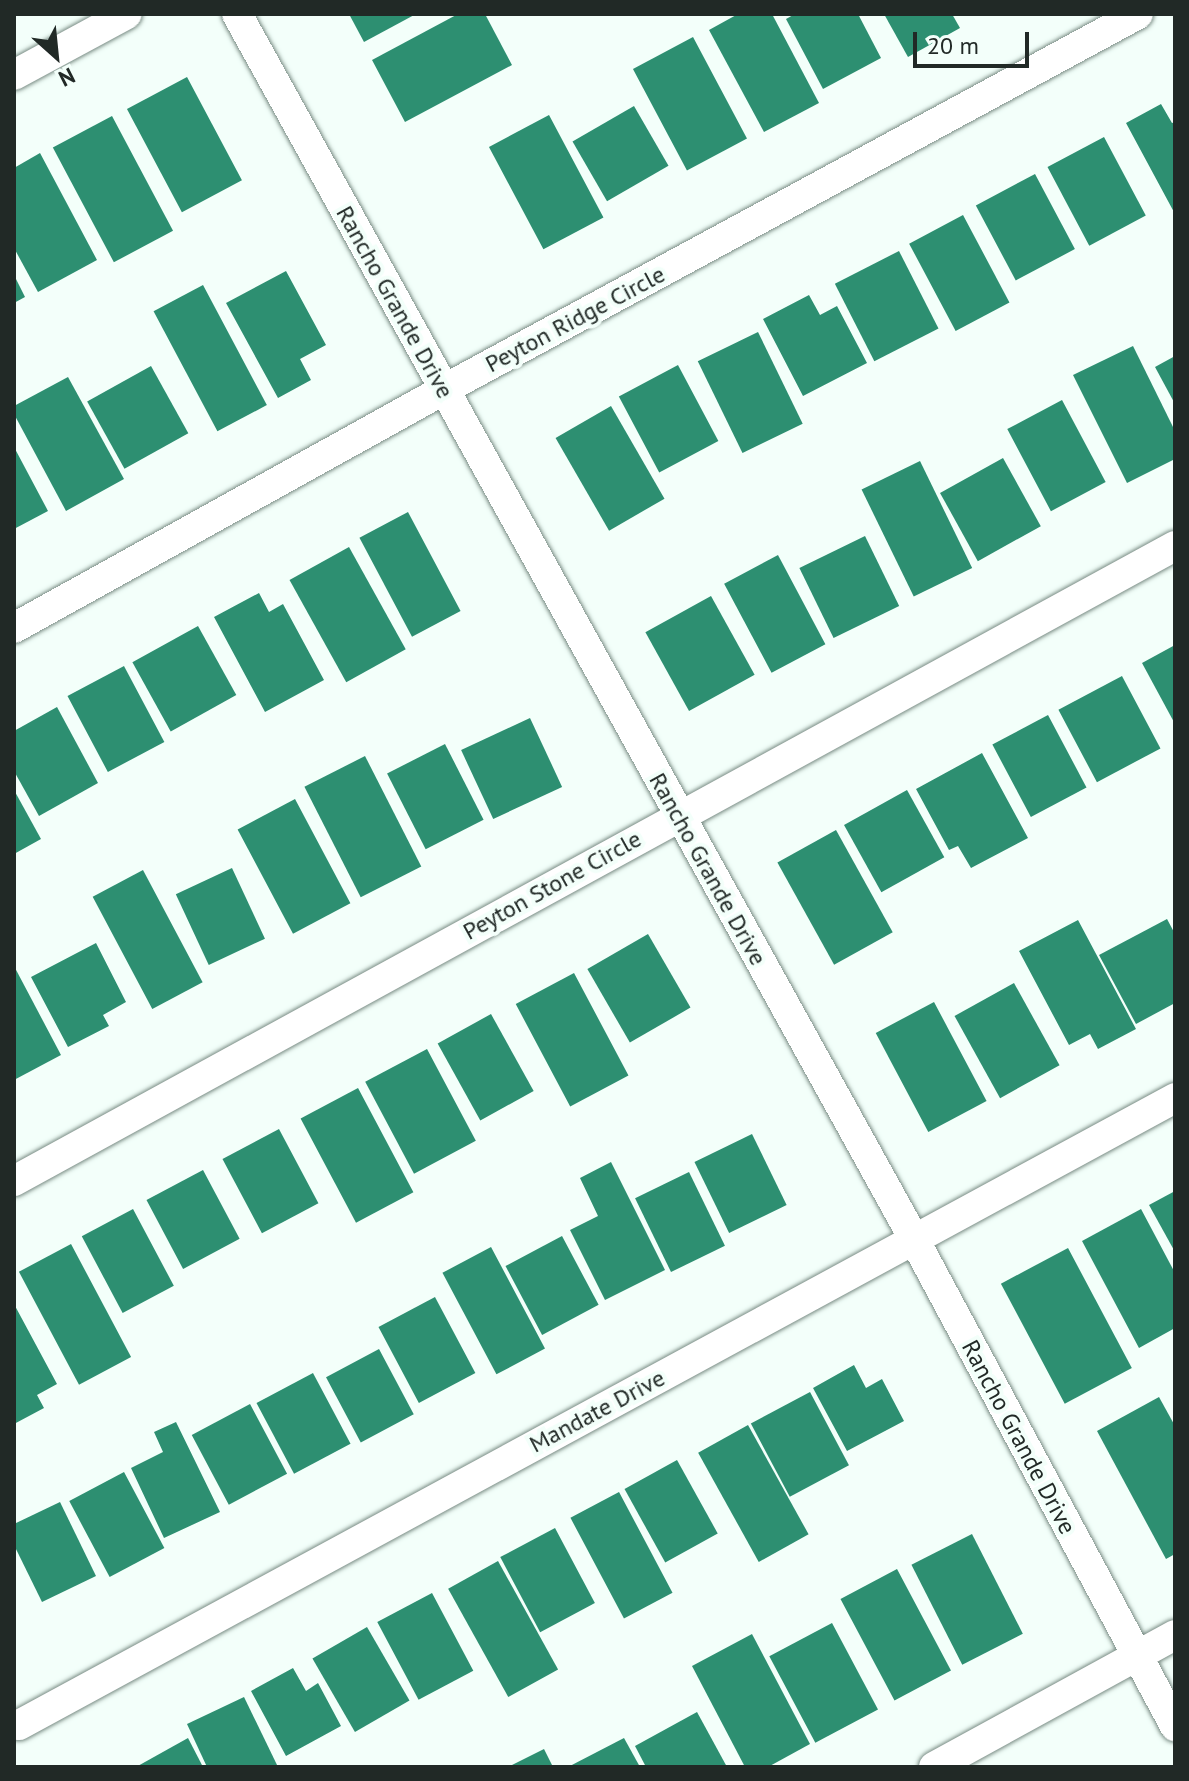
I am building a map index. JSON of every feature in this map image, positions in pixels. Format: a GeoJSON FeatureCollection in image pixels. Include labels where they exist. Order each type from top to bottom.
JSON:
{"type":"FeatureCollection","features":[{"type":"Feature","properties":{"kind":"street"},"geometry":{"type":"LineString","coordinates":[[14,75],[127,14]]}},
{"type":"Feature","properties":{"kind":"street","name":"Rancho Grande Drive"},"geometry":{"type":"LineString","coordinates":[[237,14],[914,1239],[1175,1726]]}},
{"type":"Feature","properties":{"kind":"street","name":"Peyton Ridge Circle"},"geometry":{"type":"LineString","coordinates":[[14,628],[443,390],[1138,14]]}},
{"type":"Feature","properties":{"kind":"street","name":"Peyton Stone Circle"},"geometry":{"type":"LineString","coordinates":[[14,1181],[678,815],[1175,546]]}},
{"type":"Feature","properties":{"kind":"street","name":"Mandate Drive"},"geometry":{"type":"LineString","coordinates":[[19,1725],[1175,1098]]}},
{"type":"Feature","properties":{"kind":"street"},"geometry":{"type":"LineString","coordinates":[[934,1767],[1175,1635]]}},
{"type":"Feature","properties":{"kind":"building"},"geometry":{"type":"Polygon","coordinates":[[[349,14],[416,14],[364,42],[349,14]]]}},
{"type":"Feature","properties":{"kind":"building"},"geometry":{"type":"Polygon","coordinates":[[[458,14],[485,14],[512,65],[405,122],[372,60],[458,14]]]}},
{"type":"Feature","properties":{"kind":"building"},"geometry":{"type":"Polygon","coordinates":[[[738,14],[772,14],[819,103],[764,132],[709,30],[738,14]]]}},
{"type":"Feature","properties":{"kind":"building"},"geometry":{"type":"Polygon","coordinates":[[[795,14],[858,14],[881,58],[823,89],[786,19],[795,14]]]}},
{"type":"Feature","properties":{"kind":"building"},"geometry":{"type":"Polygon","coordinates":[[[884,14],[952,14],[960,28],[908,57],[884,14]]]}},
{"type":"Feature","properties":{"kind":"building"},"geometry":{"type":"Polygon","coordinates":[[[693,37],[747,139],[687,170],[633,69],[693,37]]]}},
{"type":"Feature","properties":{"kind":"building"},"geometry":{"type":"Polygon","coordinates":[[[187,77],[242,180],[182,212],[127,109],[187,77]]]}},
{"type":"Feature","properties":{"kind":"building"},"geometry":{"type":"Polygon","coordinates":[[[1161,104],[1172,123],[1175,122],[1175,214],[1126,123],[1161,104]]]}},
{"type":"Feature","properties":{"kind":"building"},"geometry":{"type":"Polygon","coordinates":[[[634,106],[668,166],[607,201],[573,142],[634,106]]]}},
{"type":"Feature","properties":{"kind":"building"},"geometry":{"type":"Polygon","coordinates":[[[549,115],[603,217],[543,249],[489,147],[549,115]]]}},
{"type":"Feature","properties":{"kind":"building"},"geometry":{"type":"Polygon","coordinates":[[[112,116],[173,231],[114,262],[53,147],[112,116]]]}},
{"type":"Feature","properties":{"kind":"building"},"geometry":{"type":"Polygon","coordinates":[[[1104,137],[1146,216],[1089,246],[1047,167],[1104,137]]]}},
{"type":"Feature","properties":{"kind":"building"},"geometry":{"type":"Polygon","coordinates":[[[40,153],[97,260],[38,292],[14,248],[14,168],[40,153]]]}},
{"type":"Feature","properties":{"kind":"building"},"geometry":{"type":"Polygon","coordinates":[[[1035,174],[1075,249],[1016,281],[976,205],[1035,174]]]}},
{"type":"Feature","properties":{"kind":"building"},"geometry":{"type":"Polygon","coordinates":[[[963,215],[1009,302],[956,331],[909,244],[963,215]]]}},
{"type":"Feature","properties":{"kind":"building"},"geometry":{"type":"Polygon","coordinates":[[[899,251],[938,329],[874,361],[835,284],[899,251]]]}},
{"type":"Feature","properties":{"kind":"building"},"geometry":{"type":"Polygon","coordinates":[[[286,271],[326,345],[300,359],[311,380],[278,398],[226,303],[286,271]]]}},
{"type":"Feature","properties":{"kind":"building"},"geometry":{"type":"Polygon","coordinates":[[[14,275],[25,297],[14,303],[14,275]]]}},
{"type":"Feature","properties":{"kind":"building"},"geometry":{"type":"Polygon","coordinates":[[[203,285],[267,405],[217,431],[154,311],[203,285]]]}},
{"type":"Feature","properties":{"kind":"building"},"geometry":{"type":"Polygon","coordinates":[[[809,295],[820,315],[837,306],[867,363],[803,396],[763,319],[809,295]]]}},
{"type":"Feature","properties":{"kind":"building"},"geometry":{"type":"Polygon","coordinates":[[[758,332],[803,424],[742,453],[698,361],[758,332]]]}},
{"type":"Feature","properties":{"kind":"building"},"geometry":{"type":"Polygon","coordinates":[[[1133,346],[1175,431],[1175,459],[1127,483],[1073,375],[1133,346]]]}},
{"type":"Feature","properties":{"kind":"building"},"geometry":{"type":"Polygon","coordinates":[[[1175,356],[1175,404],[1155,367],[1175,356]]]}},
{"type":"Feature","properties":{"kind":"building"},"geometry":{"type":"Polygon","coordinates":[[[678,365],[718,441],[659,472],[619,396],[678,365]]]}},
{"type":"Feature","properties":{"kind":"building"},"geometry":{"type":"Polygon","coordinates":[[[151,366],[188,433],[124,469],[87,401],[151,366]]]}},
{"type":"Feature","properties":{"kind":"building"},"geometry":{"type":"Polygon","coordinates":[[[68,377],[124,479],[66,511],[14,414],[14,406],[68,377]]]}},
{"type":"Feature","properties":{"kind":"building"},"geometry":{"type":"Polygon","coordinates":[[[1062,400],[1106,482],[1051,511],[1007,429],[1062,400]]]}},
{"type":"Feature","properties":{"kind":"building"},"geometry":{"type":"Polygon","coordinates":[[[611,406],[664,499],[609,531],[556,438],[611,406]]]}},
{"type":"Feature","properties":{"kind":"building"},"geometry":{"type":"Polygon","coordinates":[[[14,447],[48,511],[14,529],[14,447]]]}},
{"type":"Feature","properties":{"kind":"building"},"geometry":{"type":"Polygon","coordinates":[[[1003,458],[1041,526],[978,561],[940,493],[1003,458]]]}},
{"type":"Feature","properties":{"kind":"building"},"geometry":{"type":"Polygon","coordinates":[[[920,461],[972,568],[914,596],[862,489],[920,461]]]}},
{"type":"Feature","properties":{"kind":"building"},"geometry":{"type":"Polygon","coordinates":[[[408,512],[461,611],[412,637],[359,538],[408,512]]]}},
{"type":"Feature","properties":{"kind":"building"},"geometry":{"type":"Polygon","coordinates":[[[865,536],[899,606],[834,638],[799,568],[865,536]]]}},
{"type":"Feature","properties":{"kind":"building"},"geometry":{"type":"Polygon","coordinates":[[[349,547],[406,649],[346,682],[290,580],[349,547]]]}},
{"type":"Feature","properties":{"kind":"building"},"geometry":{"type":"Polygon","coordinates":[[[778,555],[825,644],[772,673],[724,584],[778,555]]]}},
{"type":"Feature","properties":{"kind":"building"},"geometry":{"type":"Polygon","coordinates":[[[259,593],[269,612],[283,604],[324,680],[265,712],[214,617],[259,593]]]}},
{"type":"Feature","properties":{"kind":"building"},"geometry":{"type":"Polygon","coordinates":[[[711,596],[755,675],[689,711],[645,632],[711,596]]]}},
{"type":"Feature","properties":{"kind":"building"},"geometry":{"type":"Polygon","coordinates":[[[198,626],[236,695],[171,731],[132,662],[198,626]]]}},
{"type":"Feature","properties":{"kind":"building"},"geometry":{"type":"Polygon","coordinates":[[[1175,645],[1175,724],[1142,663],[1175,645]]]}},
{"type":"Feature","properties":{"kind":"building"},"geometry":{"type":"Polygon","coordinates":[[[124,666],[164,742],[108,772],[67,696],[124,666]]]}},
{"type":"Feature","properties":{"kind":"building"},"geometry":{"type":"Polygon","coordinates":[[[1122,676],[1160,748],[1097,782],[1058,710],[1122,676]]]}},
{"type":"Feature","properties":{"kind":"building"},"geometry":{"type":"Polygon","coordinates":[[[57,707],[98,783],[39,816],[14,771],[14,731],[57,707]]]}},
{"type":"Feature","properties":{"kind":"building"},"geometry":{"type":"Polygon","coordinates":[[[1048,715],[1086,787],[1031,817],[992,745],[1048,715]]]}},
{"type":"Feature","properties":{"kind":"building"},"geometry":{"type":"Polygon","coordinates":[[[530,718],[562,787],[493,819],[461,750],[530,718]]]}},
{"type":"Feature","properties":{"kind":"building"},"geometry":{"type":"Polygon","coordinates":[[[445,744],[484,820],[426,849],[387,774],[445,744]]]}},
{"type":"Feature","properties":{"kind":"building"},"geometry":{"type":"Polygon","coordinates":[[[982,753],[1028,838],[971,868],[958,846],[949,850],[916,789],[982,753]]]}},
{"type":"Feature","properties":{"kind":"building"},"geometry":{"type":"Polygon","coordinates":[[[365,756],[421,866],[361,897],[304,787],[365,756]]]}},
{"type":"Feature","properties":{"kind":"building"},"geometry":{"type":"Polygon","coordinates":[[[14,790],[41,839],[14,854],[14,790]]]}},
{"type":"Feature","properties":{"kind":"building"},"geometry":{"type":"Polygon","coordinates":[[[907,790],[944,857],[881,892],[844,825],[907,790]]]}},
{"type":"Feature","properties":{"kind":"building"},"geometry":{"type":"Polygon","coordinates":[[[295,799],[350,903],[293,934],[238,830],[295,799]]]}},
{"type":"Feature","properties":{"kind":"building"},"geometry":{"type":"Polygon","coordinates":[[[836,830],[893,932],[834,965],[777,862],[836,830]]]}},
{"type":"Feature","properties":{"kind":"building"},"geometry":{"type":"Polygon","coordinates":[[[232,868],[265,939],[209,965],[176,894],[232,868]]]}},
{"type":"Feature","properties":{"kind":"building"},"geometry":{"type":"Polygon","coordinates":[[[143,870],[203,982],[152,1009],[93,897],[143,870]]]}},
{"type":"Feature","properties":{"kind":"building"},"geometry":{"type":"Polygon","coordinates":[[[1167,919],[1175,934],[1175,1003],[1136,1024],[1099,955],[1167,919]]]}},
{"type":"Feature","properties":{"kind":"building"},"geometry":{"type":"Polygon","coordinates":[[[1078,920],[1136,1029],[1098,1049],[1090,1034],[1069,1045],[1019,951],[1078,920]]]}},
{"type":"Feature","properties":{"kind":"building"},"geometry":{"type":"Polygon","coordinates":[[[648,934],[690,1008],[630,1043],[587,969],[648,934]]]}},
{"type":"Feature","properties":{"kind":"building"},"geometry":{"type":"Polygon","coordinates":[[[96,943],[126,1002],[103,1015],[109,1026],[68,1047],[31,977],[96,943]]]}},
{"type":"Feature","properties":{"kind":"building"},"geometry":{"type":"Polygon","coordinates":[[[14,966],[61,1055],[14,1080],[14,966]]]}},
{"type":"Feature","properties":{"kind":"building"},"geometry":{"type":"Polygon","coordinates":[[[574,973],[628,1075],[570,1106],[516,1004],[574,973]]]}},
{"type":"Feature","properties":{"kind":"building"},"geometry":{"type":"Polygon","coordinates":[[[1014,983],[1060,1065],[1000,1098],[955,1016],[1014,983]]]}},
{"type":"Feature","properties":{"kind":"building"},"geometry":{"type":"Polygon","coordinates":[[[934,1002],[987,1101],[928,1132],[876,1033],[934,1002]]]}},
{"type":"Feature","properties":{"kind":"building"},"geometry":{"type":"Polygon","coordinates":[[[491,1014],[534,1091],[480,1121],[438,1044],[491,1014]]]}},
{"type":"Feature","properties":{"kind":"building"},"geometry":{"type":"Polygon","coordinates":[[[427,1049],[476,1141],[414,1174],[365,1082],[427,1049]]]}},
{"type":"Feature","properties":{"kind":"building"},"geometry":{"type":"Polygon","coordinates":[[[358,1088],[413,1192],[356,1223],[301,1119],[358,1088]]]}},
{"type":"Feature","properties":{"kind":"building"},"geometry":{"type":"Polygon","coordinates":[[[279,1129],[318,1203],[262,1233],[222,1159],[279,1129]]]}},
{"type":"Feature","properties":{"kind":"building"},"geometry":{"type":"Polygon","coordinates":[[[752,1134],[787,1205],[729,1233],[694,1162],[752,1134]]]}},
{"type":"Feature","properties":{"kind":"building"},"geometry":{"type":"Polygon","coordinates":[[[611,1162],[665,1270],[605,1300],[570,1230],[598,1216],[580,1178],[611,1162]]]}},
{"type":"Feature","properties":{"kind":"building"},"geometry":{"type":"Polygon","coordinates":[[[203,1170],[240,1239],[183,1269],[146,1200],[203,1170]]]}},
{"type":"Feature","properties":{"kind":"building"},"geometry":{"type":"Polygon","coordinates":[[[689,1172],[725,1246],[671,1272],[635,1198],[689,1172]]]}},
{"type":"Feature","properties":{"kind":"building"},"geometry":{"type":"Polygon","coordinates":[[[1175,1191],[1175,1252],[1149,1205],[1175,1191]]]}},
{"type":"Feature","properties":{"kind":"building"},"geometry":{"type":"Polygon","coordinates":[[[133,1209],[174,1286],[123,1313],[82,1236],[133,1209]]]}},
{"type":"Feature","properties":{"kind":"building"},"geometry":{"type":"Polygon","coordinates":[[[1141,1209],[1175,1273],[1175,1328],[1139,1348],[1082,1241],[1141,1209]]]}},
{"type":"Feature","properties":{"kind":"building"},"geometry":{"type":"Polygon","coordinates":[[[562,1236],[599,1305],[542,1335],[505,1266],[562,1236]]]}},
{"type":"Feature","properties":{"kind":"building"},"geometry":{"type":"Polygon","coordinates":[[[71,1244],[131,1357],[79,1385],[19,1272],[71,1244]]]}},
{"type":"Feature","properties":{"kind":"building"},"geometry":{"type":"Polygon","coordinates":[[[491,1247],[545,1349],[496,1374],[442,1273],[491,1247]]]}},
{"type":"Feature","properties":{"kind":"building"},"geometry":{"type":"Polygon","coordinates":[[[1068,1248],[1132,1368],[1065,1404],[1001,1284],[1068,1248]]]}},
{"type":"Feature","properties":{"kind":"building"},"geometry":{"type":"Polygon","coordinates":[[[435,1297],[475,1373],[419,1403],[378,1327],[435,1297]]]}},
{"type":"Feature","properties":{"kind":"building"},"geometry":{"type":"Polygon","coordinates":[[[14,1304],[57,1384],[37,1395],[44,1408],[14,1424],[14,1304]]]}},
{"type":"Feature","properties":{"kind":"building"},"geometry":{"type":"Polygon","coordinates":[[[379,1349],[414,1414],[361,1443],[326,1377],[379,1349]]]}},
{"type":"Feature","properties":{"kind":"building"},"geometry":{"type":"Polygon","coordinates":[[[854,1365],[866,1388],[882,1379],[904,1421],[847,1451],[813,1388],[854,1365]]]}},
{"type":"Feature","properties":{"kind":"building"},"geometry":{"type":"Polygon","coordinates":[[[313,1373],[351,1444],[294,1474],[256,1403],[313,1373]]]}},
{"type":"Feature","properties":{"kind":"building"},"geometry":{"type":"Polygon","coordinates":[[[810,1392],[849,1465],[790,1497],[751,1423],[810,1392]]]}},
{"type":"Feature","properties":{"kind":"building"},"geometry":{"type":"Polygon","coordinates":[[[1159,1397],[1175,1426],[1175,1554],[1166,1559],[1097,1431],[1159,1397]]]}},
{"type":"Feature","properties":{"kind":"building"},"geometry":{"type":"Polygon","coordinates":[[[250,1404],[287,1474],[229,1505],[192,1435],[250,1404]]]}},
{"type":"Feature","properties":{"kind":"building"},"geometry":{"type":"Polygon","coordinates":[[[176,1422],[220,1512],[164,1538],[131,1468],[163,1452],[154,1432],[176,1422]]]}},
{"type":"Feature","properties":{"kind":"building"},"geometry":{"type":"Polygon","coordinates":[[[748,1425],[809,1534],[759,1562],[698,1453],[748,1425]]]}},
{"type":"Feature","properties":{"kind":"building"},"geometry":{"type":"Polygon","coordinates":[[[677,1460],[718,1533],[665,1563],[625,1489],[677,1460]]]}},
{"type":"Feature","properties":{"kind":"building"},"geometry":{"type":"Polygon","coordinates":[[[124,1472],[164,1548],[110,1577],[69,1501],[124,1472]]]}},
{"type":"Feature","properties":{"kind":"building"},"geometry":{"type":"Polygon","coordinates":[[[619,1492],[673,1593],[624,1618],[570,1518],[619,1492]]]}},
{"type":"Feature","properties":{"kind":"building"},"geometry":{"type":"Polygon","coordinates":[[[60,1502],[96,1576],[42,1602],[14,1545],[14,1524],[60,1502]]]}},
{"type":"Feature","properties":{"kind":"building"},"geometry":{"type":"Polygon","coordinates":[[[555,1528],[595,1603],[540,1632],[500,1557],[555,1528]]]}},
{"type":"Feature","properties":{"kind":"building"},"geometry":{"type":"Polygon","coordinates":[[[972,1534],[1023,1634],[962,1665],[911,1565],[972,1534]]]}},
{"type":"Feature","properties":{"kind":"building"},"geometry":{"type":"Polygon","coordinates":[[[498,1561],[558,1669],[508,1697],[448,1589],[498,1561]]]}},
{"type":"Feature","properties":{"kind":"building"},"geometry":{"type":"Polygon","coordinates":[[[897,1569],[951,1671],[894,1701],[840,1599],[897,1569]]]}},
{"type":"Feature","properties":{"kind":"building"},"geometry":{"type":"Polygon","coordinates":[[[432,1593],[473,1671],[419,1700],[377,1622],[432,1593]]]}},
{"type":"Feature","properties":{"kind":"building"},"geometry":{"type":"Polygon","coordinates":[[[832,1623],[878,1710],[815,1743],[769,1656],[832,1623]]]}},
{"type":"Feature","properties":{"kind":"building"},"geometry":{"type":"Polygon","coordinates":[[[367,1627],[410,1701],[355,1732],[312,1658],[367,1627]]]}},
{"type":"Feature","properties":{"kind":"building"},"geometry":{"type":"Polygon","coordinates":[[[752,1634],[810,1744],[768,1767],[745,1767],[692,1666],[752,1634]]]}},
{"type":"Feature","properties":{"kind":"building"},"geometry":{"type":"Polygon","coordinates":[[[293,1668],[306,1691],[318,1683],[341,1726],[286,1756],[251,1691],[293,1668]]]}},
{"type":"Feature","properties":{"kind":"building"},"geometry":{"type":"Polygon","coordinates":[[[244,1697],[278,1767],[207,1767],[187,1724],[244,1697]]]}},
{"type":"Feature","properties":{"kind":"building"},"geometry":{"type":"Polygon","coordinates":[[[697,1712],[727,1767],[646,1767],[635,1746],[697,1712]]]}},
{"type":"Feature","properties":{"kind":"building"},"geometry":{"type":"Polygon","coordinates":[[[188,1738],[203,1767],[136,1767],[188,1738]]]}},
{"type":"Feature","properties":{"kind":"building"},"geometry":{"type":"Polygon","coordinates":[[[624,1738],[640,1767],[568,1767],[624,1738]]]}},
{"type":"Feature","properties":{"kind":"building"},"geometry":{"type":"Polygon","coordinates":[[[544,1749],[553,1767],[508,1767],[544,1749]]]}}]}
